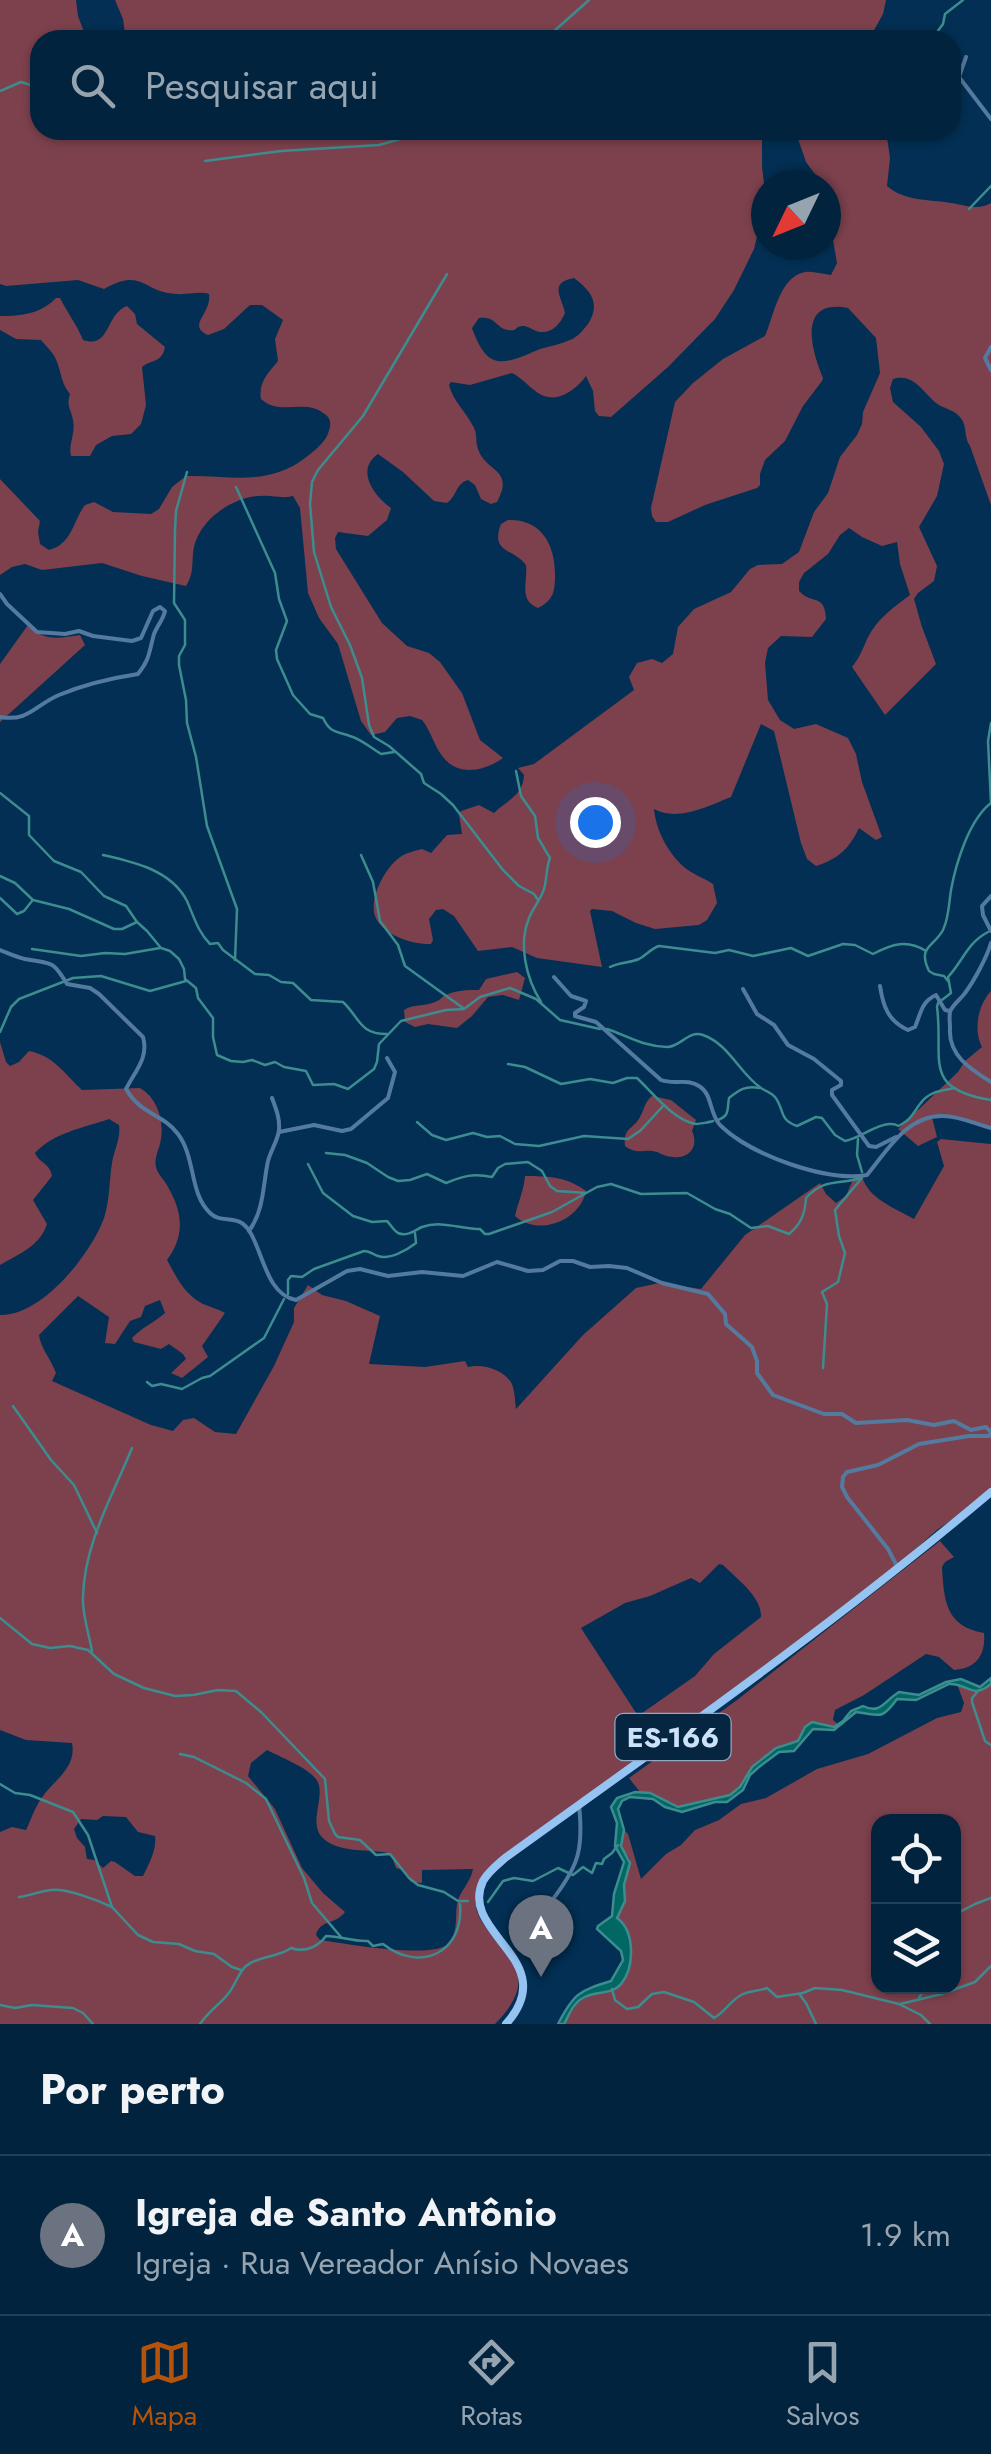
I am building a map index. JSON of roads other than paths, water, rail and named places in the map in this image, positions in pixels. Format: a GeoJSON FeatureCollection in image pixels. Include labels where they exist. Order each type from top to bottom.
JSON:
{"type":"FeatureCollection","features":[{"type":"Feature","properties":{"kind":"main road","name":"ES-166"},"geometry":{"type":"LineString","coordinates":[[506,2024],[522,2000],[524,1984],[520,1968],[482,1911],[479,1898],[487,1875],[505,1858],[777,1662],[991,1492]]}},
{"type":"Feature","properties":{"kind":"street"},"geometry":{"type":"LineString","coordinates":[[961,71],[966,57]]}},
{"type":"Feature","properties":{"kind":"street"},"geometry":{"type":"LineString","coordinates":[[961,80],[991,118]]}},
{"type":"Feature","properties":{"kind":"street"},"geometry":{"type":"LineString","coordinates":[[991,347],[985,358],[991,370]]}},
{"type":"Feature","properties":{"kind":"street"},"geometry":{"type":"LineString","coordinates":[[0,594],[37,632],[79,631],[132,642],[141,638],[153,611],[160,607],[166,611],[155,630],[148,661],[138,674],[56,696],[18,719],[0,717]]}},
{"type":"Feature","properties":{"kind":"street"},"geometry":{"type":"LineString","coordinates":[[991,896],[982,906],[991,931]]}},
{"type":"Feature","properties":{"kind":"street"},"geometry":{"type":"LineString","coordinates":[[991,943],[986,960],[950,1011],[948,1039],[970,1069],[991,1082]]}},
{"type":"Feature","properties":{"kind":"street"},"geometry":{"type":"LineString","coordinates":[[0,950],[54,966],[67,984],[90,988],[99,994],[143,1037],[146,1046],[142,1063],[126,1089],[132,1100],[177,1133],[187,1150],[198,1198],[217,1218],[234,1218],[244,1224],[273,1282],[292,1301],[346,1271],[388,1276],[422,1272],[463,1276],[497,1262],[528,1271],[573,1261],[590,1267],[627,1268],[662,1283],[708,1294],[726,1314],[726,1324],[752,1347],[757,1373],[773,1394],[824,1414],[842,1414],[856,1423],[954,1422],[972,1430],[986,1426],[991,1432],[989,1436],[918,1444],[878,1465],[847,1472],[842,1487],[847,1498],[888,1549],[898,1568]]}},
{"type":"Feature","properties":{"kind":"street"},"geometry":{"type":"LineString","coordinates":[[554,977],[570,996],[586,1001],[576,1016],[596,1022],[662,1080],[702,1087],[719,1124],[765,1154],[828,1174],[856,1176],[867,1174],[898,1136]]}},
{"type":"Feature","properties":{"kind":"street"},"geometry":{"type":"LineString","coordinates":[[880,986],[888,1016],[908,1030],[915,1027],[921,1007],[929,998],[936,995],[945,1010],[950,1011]]}},
{"type":"Feature","properties":{"kind":"street"},"geometry":{"type":"LineString","coordinates":[[743,989],[758,1014],[774,1024],[788,1045],[840,1080],[841,1085],[831,1092],[869,1146],[876,1148],[930,1118],[942,1116],[991,1128]]}},
{"type":"Feature","properties":{"kind":"street"},"geometry":{"type":"LineString","coordinates":[[279,1132],[314,1126],[354,1128],[388,1098],[395,1072],[387,1058]]}},
{"type":"Feature","properties":{"kind":"street"},"geometry":{"type":"LineString","coordinates":[[250,1231],[279,1132],[278,1112],[272,1098]]}},
{"type":"Feature","properties":{"kind":"street"},"geometry":{"type":"LineString","coordinates":[[550,1903],[570,1875],[581,1847],[579,1805]]}},
{"type":"Feature","properties":{"kind":"waterway"},"geometry":{"type":"LineString","coordinates":[[555,30],[589,0]]}},
{"type":"Feature","properties":{"kind":"waterway"},"geometry":{"type":"LineString","coordinates":[[938,30],[945,14],[963,0]]}},
{"type":"Feature","properties":{"kind":"waterway"},"geometry":{"type":"LineString","coordinates":[[0,91],[21,82],[30,85]]}},
{"type":"Feature","properties":{"kind":"waterway"},"geometry":{"type":"LineString","coordinates":[[205,161],[379,145],[397,140]]}},
{"type":"Feature","properties":{"kind":"waterway"},"geometry":{"type":"LineString","coordinates":[[969,209],[991,186]]}},
{"type":"Feature","properties":{"kind":"waterway"},"geometry":{"type":"LineString","coordinates":[[447,274],[363,416],[312,482],[314,552],[331,607],[362,678],[374,737],[453,805],[503,870],[538,900]]}},
{"type":"Feature","properties":{"kind":"waterway"},"geometry":{"type":"LineString","coordinates":[[187,472],[175,530],[174,603],[185,620],[185,645],[179,665],[207,826],[237,909],[235,960]]}},
{"type":"Feature","properties":{"kind":"waterway"},"geometry":{"type":"LineString","coordinates":[[236,487],[275,573],[287,621],[276,650],[277,659],[293,695],[310,714],[323,718],[334,731],[358,739],[381,754],[394,752]]}},
{"type":"Feature","properties":{"kind":"waterway"},"geometry":{"type":"LineString","coordinates":[[948,981],[929,971],[925,956],[945,925],[953,879],[965,843],[976,820],[991,803],[991,723]]}},
{"type":"Feature","properties":{"kind":"waterway"},"geometry":{"type":"LineString","coordinates":[[516,771],[521,796],[535,816],[538,838],[550,858],[544,889],[529,918],[524,939],[528,972],[541,1002]]}},
{"type":"Feature","properties":{"kind":"waterway"},"geometry":{"type":"LineString","coordinates":[[0,793],[29,816],[29,835],[54,861],[81,872],[104,896],[126,906],[161,948],[179,959],[185,979],[196,988],[198,998],[213,1018],[217,1055],[231,1061],[252,1060],[265,1065],[275,1062],[306,1071],[313,1085],[334,1084],[348,1089],[374,1069],[379,1044],[401,1021],[464,1009],[480,997],[510,988],[536,999],[560,1020],[600,1029]]}},
{"type":"Feature","properties":{"kind":"waterway"},"geometry":{"type":"LineString","coordinates":[[103,855],[139,864],[171,882],[187,901],[210,944],[218,943],[255,974],[293,983],[311,1000],[343,1002],[365,1028],[387,1034]]}},
{"type":"Feature","properties":{"kind":"waterway"},"geometry":{"type":"LineString","coordinates":[[361,855],[373,882],[380,921],[398,945],[405,966],[463,1008]]}},
{"type":"Feature","properties":{"kind":"waterway"},"geometry":{"type":"LineString","coordinates":[[0,876],[15,883],[33,900],[69,909],[114,929],[137,922]]}},
{"type":"Feature","properties":{"kind":"waterway"},"geometry":{"type":"LineString","coordinates":[[0,898],[17,914],[32,901]]}},
{"type":"Feature","properties":{"kind":"waterway"},"geometry":{"type":"LineString","coordinates":[[988,932],[970,947],[948,977],[951,993],[937,1007],[940,1069],[945,1079],[969,1095],[991,1100]]}},
{"type":"Feature","properties":{"kind":"waterway"},"geometry":{"type":"LineString","coordinates":[[610,967],[639,959],[659,946],[715,953],[729,950],[753,956],[791,948],[808,956],[843,944],[873,954],[900,944],[926,951]]}},
{"type":"Feature","properties":{"kind":"waterway"},"geometry":{"type":"LineString","coordinates":[[32,949],[81,956],[160,948]]}},
{"type":"Feature","properties":{"kind":"waterway"},"geometry":{"type":"LineString","coordinates":[[0,1032],[19,999],[73,978],[101,976],[150,991],[186,981]]}},
{"type":"Feature","properties":{"kind":"waterway"},"geometry":{"type":"LineString","coordinates":[[607,1029],[643,1043],[667,1047],[698,1034],[712,1039],[754,1082],[773,1095],[787,1120],[797,1126],[822,1118],[845,1141],[883,1125],[899,1126],[927,1096],[955,1088]]}},
{"type":"Feature","properties":{"kind":"waterway"},"geometry":{"type":"LineString","coordinates":[[508,1064],[525,1067],[561,1084],[590,1079],[613,1083],[637,1078],[680,1118],[696,1124],[713,1121]]}},
{"type":"Feature","properties":{"kind":"waterway"},"geometry":{"type":"LineString","coordinates":[[718,1120],[726,1114],[729,1098],[746,1088],[759,1088]]}},
{"type":"Feature","properties":{"kind":"waterway"},"geometry":{"type":"LineString","coordinates":[[417,1122],[432,1135],[446,1140],[473,1133],[539,1146],[584,1136],[628,1139],[664,1105]]}},
{"type":"Feature","properties":{"kind":"waterway"},"geometry":{"type":"LineString","coordinates":[[858,1139],[862,1172]]}},
{"type":"Feature","properties":{"kind":"waterway"},"geometry":{"type":"LineString","coordinates":[[326,1153],[367,1163],[398,1181],[427,1174],[446,1183],[468,1176],[492,1177],[505,1164],[528,1162],[542,1171],[557,1191],[586,1193]]}},
{"type":"Feature","properties":{"kind":"waterway"},"geometry":{"type":"LineString","coordinates":[[308,1164],[323,1193],[353,1216],[372,1222],[387,1221],[396,1232],[405,1234],[436,1224],[480,1229],[489,1234],[552,1212],[597,1187],[611,1184],[641,1194],[687,1193],[751,1228],[768,1226],[789,1234],[803,1214],[806,1198],[813,1192],[825,1185],[862,1178]]}},
{"type":"Feature","properties":{"kind":"waterway"},"geometry":{"type":"LineString","coordinates":[[823,1368],[827,1304],[822,1292],[838,1282],[845,1253],[835,1210],[861,1179]]}},
{"type":"Feature","properties":{"kind":"waterway"},"geometry":{"type":"LineString","coordinates":[[288,1294],[291,1276],[302,1277],[364,1251],[383,1257],[393,1255],[416,1243],[415,1233]]}},
{"type":"Feature","properties":{"kind":"waterway"},"geometry":{"type":"LineString","coordinates":[[147,1382],[182,1389],[210,1376],[264,1338],[284,1299]]}},
{"type":"Feature","properties":{"kind":"waterway"},"geometry":{"type":"LineString","coordinates":[[13,1406],[74,1485],[97,1533]]}},
{"type":"Feature","properties":{"kind":"waterway"},"geometry":{"type":"LineString","coordinates":[[92,1651],[83,1604],[88,1558],[132,1448]]}},
{"type":"Feature","properties":{"kind":"waterway"},"geometry":{"type":"LineString","coordinates":[[0,1618],[32,1644],[88,1650],[114,1674],[144,1688],[175,1696],[236,1691],[325,1779],[329,1821],[338,1837],[360,1840],[376,1855],[390,1854],[418,1885],[444,1892],[458,1901],[468,1901]]}},
{"type":"Feature","properties":{"kind":"waterway"},"geometry":{"type":"LineString","coordinates":[[979,1690],[972,1702],[985,1741],[991,1745]]}},
{"type":"Feature","properties":{"kind":"waterway"},"geometry":{"type":"LineString","coordinates":[[180,1754],[246,1783],[266,1799],[312,1903],[341,1937]]}},
{"type":"Feature","properties":{"kind":"waterway"},"geometry":{"type":"LineString","coordinates":[[0,1784],[15,1793],[73,1812],[88,1835],[112,1907],[138,1935],[153,1942],[179,1944],[214,1954],[241,1970]]}},
{"type":"Feature","properties":{"kind":"waterway"},"geometry":{"type":"LineString","coordinates":[[488,1902],[503,1881],[533,1881],[558,1868],[573,1875],[583,1867],[592,1873],[596,1863],[602,1864],[618,1845]]}},
{"type":"Feature","properties":{"kind":"waterway"},"geometry":{"type":"LineString","coordinates":[[19,1897],[57,1890],[112,1907]]}},
{"type":"Feature","properties":{"kind":"waterway"},"geometry":{"type":"LineString","coordinates":[[961,1911],[991,1898]]}},
{"type":"Feature","properties":{"kind":"waterway"},"geometry":{"type":"LineString","coordinates":[[200,2024],[228,1994],[246,1966],[291,1948],[310,1948],[326,1936],[368,1941],[373,1946],[383,1944],[411,1957],[437,1953],[455,1935],[460,1904]]}},
{"type":"Feature","properties":{"kind":"waterway"},"geometry":{"type":"LineString","coordinates":[[900,2004],[975,1982],[991,1966]]}},
{"type":"Feature","properties":{"kind":"waterway"},"geometry":{"type":"LineString","coordinates":[[612,1989],[615,2000],[627,2009],[638,2007],[652,1994],[664,1992],[694,2002],[714,2018],[741,1995],[767,1988],[777,1997],[815,1988],[842,1990],[899,2004],[930,2024]]}},
{"type":"Feature","properties":{"kind":"waterway"},"geometry":{"type":"LineString","coordinates":[[919,1998],[921,1994]]}},
{"type":"Feature","properties":{"kind":"waterway"},"geometry":{"type":"LineString","coordinates":[[800,1995],[816,2024]]}},
{"type":"Feature","properties":{"kind":"waterway"},"geometry":{"type":"LineString","coordinates":[[0,2005],[73,2008],[93,2024]]}},
{"type":"Feature","properties":{"kind":"place","name":"Igreja de Santo Antônio"},"geometry":{"type":"Point","coordinates":[541,1977]}}]}
